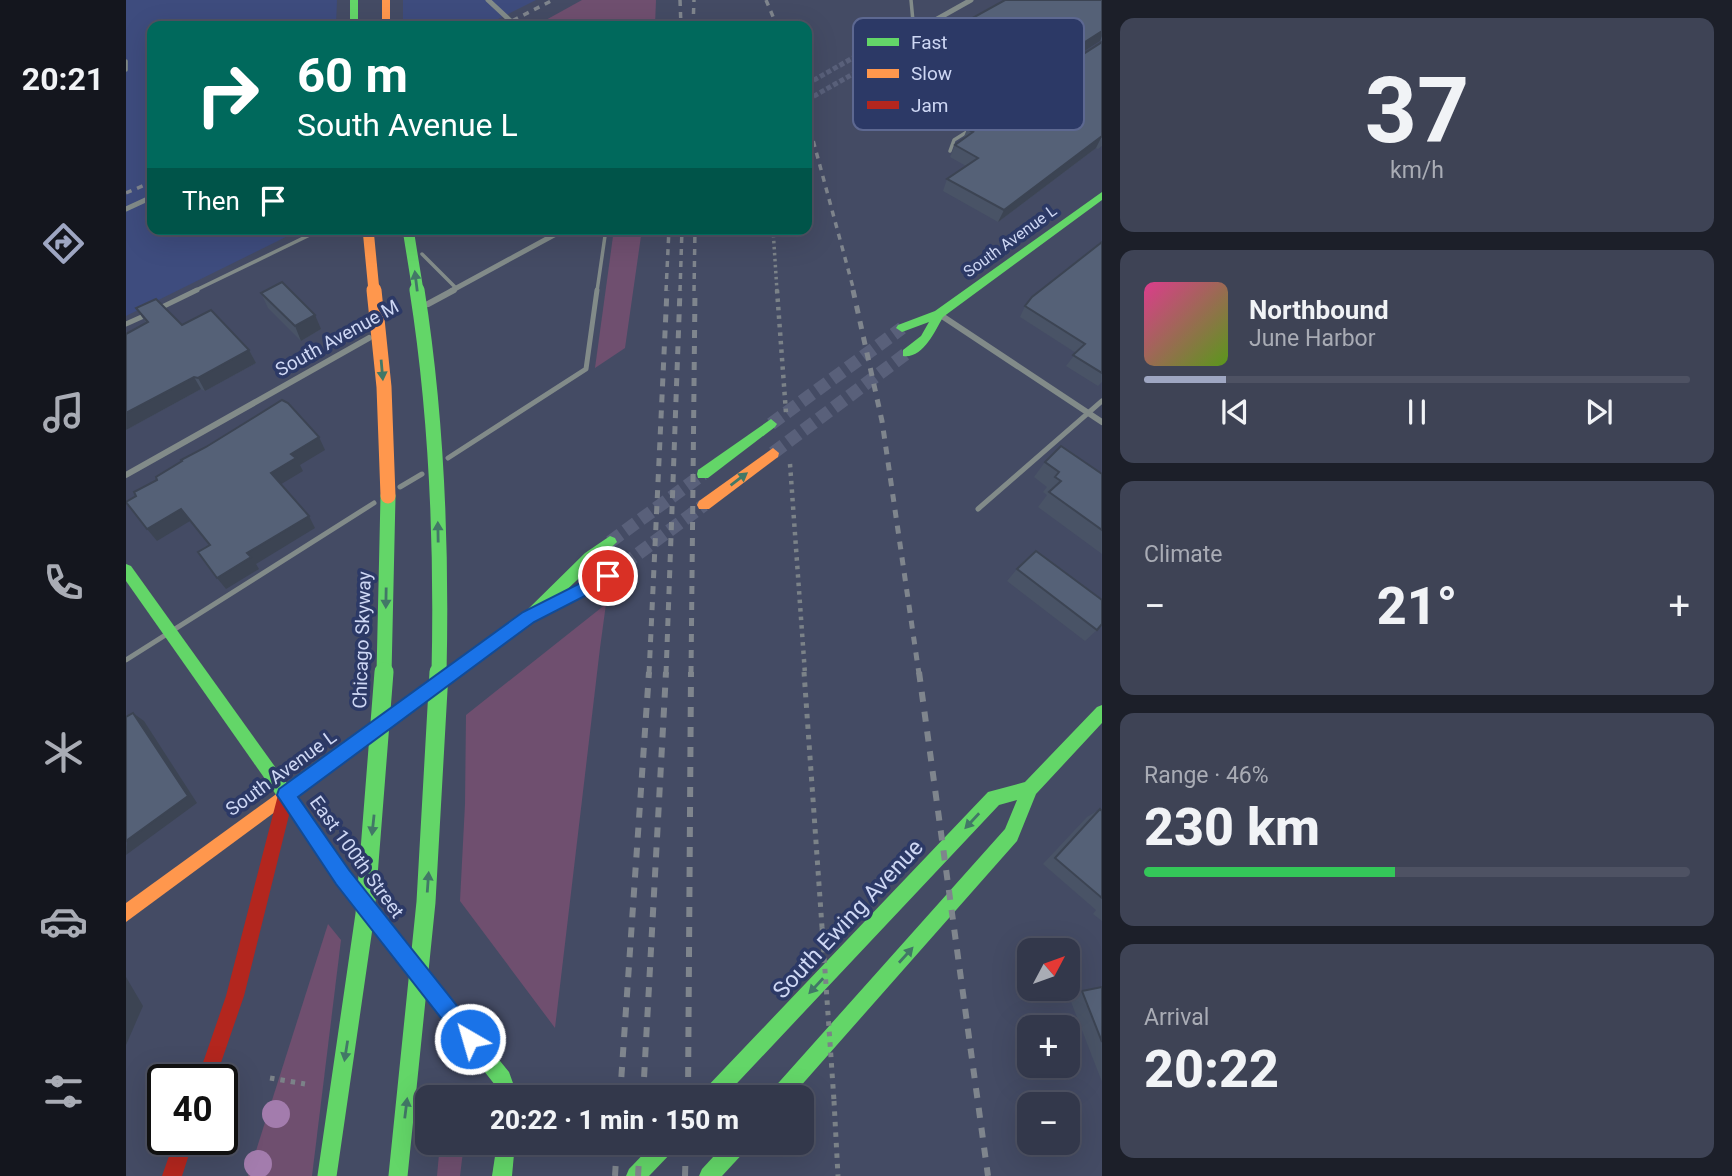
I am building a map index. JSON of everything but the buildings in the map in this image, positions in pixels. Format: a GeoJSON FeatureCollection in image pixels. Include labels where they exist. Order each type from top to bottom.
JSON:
{"type":"FeatureCollection","features":[{"type":"Feature","properties":{"kind":"main road"},"geometry":{"type":"LineString","coordinates":[[354,0],[354,21]]}},
{"type":"Feature","properties":{"kind":"main road"},"geometry":{"type":"LineString","coordinates":[[386,0],[386,21]]}},
{"type":"Feature","properties":{"kind":"main road","name":"South Avenue L"},"geometry":{"type":"LineString","coordinates":[[902,328],[939,314],[1102,195]]}},
{"type":"Feature","properties":{"kind":"main road","name":"Chicago Skyway"},"geometry":{"type":"LineString","coordinates":[[327,1176],[358,963],[374,809],[386,628],[388,480],[383,376],[369,235]]}},
{"type":"Feature","properties":{"kind":"main road"},"geometry":{"type":"LineString","coordinates":[[398,1176],[418,1009],[434,805],[440,622],[437,474],[427,369],[409,235]]}},
{"type":"Feature","properties":{"kind":"main road","name":"South Avenue L"},"geometry":{"type":"LineString","coordinates":[[907,353],[925,339],[939,314]]}},
{"type":"Feature","properties":{"kind":"main road"},"geometry":{"type":"LineString","coordinates":[[703,474],[779,425]]}},
{"type":"Feature","properties":{"kind":"main road"},"geometry":{"type":"LineString","coordinates":[[704,505],[781,453]]}},
{"type":"Feature","properties":{"kind":"main road","name":"South Avenue L"},"geometry":{"type":"LineString","coordinates":[[126,913],[529,617],[590,556],[610,542]]}},
{"type":"Feature","properties":{"kind":"main road","name":"East 100th Street"},"geometry":{"type":"LineString","coordinates":[[126,570],[342,877],[504,1085]]}},
{"type":"Feature","properties":{"kind":"main road","name":"South Avenue L"},"geometry":{"type":"LineString","coordinates":[[529,617],[608,576]]}},
{"type":"Feature","properties":{"kind":"main road"},"geometry":{"type":"LineString","coordinates":[[790,1085],[1011,835],[1030,789],[1102,712]]}},
{"type":"Feature","properties":{"kind":"main road","name":"South Ewing Avenue"},"geometry":{"type":"LineString","coordinates":[[721,1085],[994,798],[1030,789]]}},
{"type":"Feature","properties":{"kind":"main road"},"geometry":{"type":"LineString","coordinates":[[212,1064],[235,996],[286,795]]}},
{"type":"Feature","properties":{"kind":"main road"},"geometry":{"type":"LineString","coordinates":[[173,1176],[180,1155]]}},
{"type":"Feature","properties":{"kind":"main road"},"geometry":{"type":"LineString","coordinates":[[502,1176],[505,1155]]}},
{"type":"Feature","properties":{"kind":"main road"},"geometry":{"type":"LineString","coordinates":[[636,1176],[656,1155]]}},
{"type":"Feature","properties":{"kind":"main road"},"geometry":{"type":"LineString","coordinates":[[709,1176],[727,1155]]}},
{"type":"Feature","properties":{"kind":"street"},"geometry":{"type":"LineString","coordinates":[[488,0],[511,21]]}},
{"type":"Feature","properties":{"kind":"street"},"geometry":{"type":"LineString","coordinates":[[940,18],[971,0]]}},
{"type":"Feature","properties":{"kind":"street"},"geometry":{"type":"LineString","coordinates":[[126,209],[147,199]]}},
{"type":"Feature","properties":{"kind":"street","name":"South Avenue M"},"geometry":{"type":"LineString","coordinates":[[409,315],[554,235]]}},
{"type":"Feature","properties":{"kind":"street"},"geometry":{"type":"LineString","coordinates":[[939,314],[1102,422]]}},
{"type":"Feature","properties":{"kind":"street","name":"South Avenue M"},"geometry":{"type":"LineString","coordinates":[[126,475],[386,328]]}},
{"type":"Feature","properties":{"kind":"lane"},"geometry":{"type":"LineString","coordinates":[[911,0],[913,18]]}},
{"type":"Feature","properties":{"kind":"lane"},"geometry":{"type":"LineString","coordinates":[[126,61],[126,70]]}},
{"type":"Feature","properties":{"kind":"lane"},"geometry":{"type":"LineString","coordinates":[[950,151],[954,140],[969,130]]}},
{"type":"Feature","properties":{"kind":"lane"},"geometry":{"type":"LineString","coordinates":[[126,324],[310,235]]}},
{"type":"Feature","properties":{"kind":"lane"},"geometry":{"type":"LineString","coordinates":[[404,235],[456,289]]}},
{"type":"Feature","properties":{"kind":"lane"},"geometry":{"type":"LineString","coordinates":[[126,660],[586,369],[605,235]]}},
{"type":"Feature","properties":{"kind":"lane"},"geometry":{"type":"LineString","coordinates":[[978,509],[1102,401]]}},
{"type":"Feature","properties":{"kind":"path"},"geometry":{"type":"LineString","coordinates":[[773,235],[779,425]]}},
{"type":"Feature","properties":{"kind":"path"},"geometry":{"type":"LineString","coordinates":[[781,453],[822,927],[838,1176]]}},
{"type":"Feature","properties":{"kind":"shaded area"},"geometry":{"type":"Polygon","coordinates":[[[126,0],[337,0],[336,21],[147,21],[147,235],[290,235],[126,316],[126,0]]]}},
{"type":"Feature","properties":{"kind":"shaded area"},"geometry":{"type":"Polygon","coordinates":[[[403,0],[536,0],[494,21],[403,21],[403,0]]]}},
{"type":"Feature","properties":{"kind":"shaded area"},"geometry":{"type":"Polygon","coordinates":[[[582,0],[656,0],[655,21],[544,21],[582,0]]]}},
{"type":"Feature","properties":{"kind":"shaded area"},"geometry":{"type":"Polygon","coordinates":[[[613,235],[641,235],[625,348],[595,368],[613,235]]]}},
{"type":"Feature","properties":{"kind":"shaded area"},"geometry":{"type":"Polygon","coordinates":[[[606,604],[555,1028],[460,901],[466,715],[606,604]]]}},
{"type":"Feature","properties":{"kind":"shaded area"},"geometry":{"type":"Polygon","coordinates":[[[328,924],[341,940],[312,1176],[248,1176],[328,924]]]}},
{"type":"Feature","properties":{"kind":"shaded area"},"geometry":{"type":"Polygon","coordinates":[[[439,1155],[463,1155],[460,1176],[437,1176],[439,1155]]]}},
{"type":"Feature","properties":{"kind":"tunnel"},"geometry":{"type":"LineString","coordinates":[[812,81],[853,58]]}},
{"type":"Feature","properties":{"kind":"tunnel"},"geometry":{"type":"LineString","coordinates":[[812,97],[853,74]]}},
{"type":"Feature","properties":{"kind":"tunnel"},"geometry":{"type":"LineString","coordinates":[[771,424],[902,328]]}},
{"type":"Feature","properties":{"kind":"tunnel"},"geometry":{"type":"LineString","coordinates":[[773,453],[907,353]]}},
{"type":"Feature","properties":{"kind":"tunnel"},"geometry":{"type":"LineString","coordinates":[[610,542],[703,474]]}},
{"type":"Feature","properties":{"kind":"tunnel"},"geometry":{"type":"LineString","coordinates":[[608,576],[704,505]]}},
{"type":"Feature","properties":{"kind":"railway"},"geometry":{"type":"LineString","coordinates":[[512,21],[553,0]]}},
{"type":"Feature","properties":{"kind":"railway"},"geometry":{"type":"LineString","coordinates":[[680,0],[681,21]]}},
{"type":"Feature","properties":{"kind":"railway"},"geometry":{"type":"LineString","coordinates":[[693,21],[694,0]]}},
{"type":"Feature","properties":{"kind":"railway"},"geometry":{"type":"LineString","coordinates":[[766,0],[775,21]]}},
{"type":"Feature","properties":{"kind":"railway"},"geometry":{"type":"LineString","coordinates":[[812,136],[854,291]]}},
{"type":"Feature","properties":{"kind":"railway"},"geometry":{"type":"LineString","coordinates":[[126,193],[147,184]]}},
{"type":"Feature","properties":{"kind":"railway"},"geometry":{"type":"LineString","coordinates":[[666,291],[669,235]]}},
{"type":"Feature","properties":{"kind":"railway"},"geometry":{"type":"LineString","coordinates":[[680,291],[682,235]]}},
{"type":"Feature","properties":{"kind":"railway"},"geometry":{"type":"LineString","coordinates":[[694,291],[695,235]]}},
{"type":"Feature","properties":{"kind":"railway"},"geometry":{"type":"LineString","coordinates":[[649,674],[667,290]]}},
{"type":"Feature","properties":{"kind":"railway"},"geometry":{"type":"LineString","coordinates":[[666,674],[680,290]]}},
{"type":"Feature","properties":{"kind":"railway"},"geometry":{"type":"LineString","coordinates":[[691,674],[695,290]]}},
{"type":"Feature","properties":{"kind":"railway"},"geometry":{"type":"LineString","coordinates":[[853,290],[882,421],[919,674]]}},
{"type":"Feature","properties":{"kind":"railway"},"geometry":{"type":"LineString","coordinates":[[621,1085],[649,672]]}},
{"type":"Feature","properties":{"kind":"railway"},"geometry":{"type":"LineString","coordinates":[[644,1085],[666,672]]}},
{"type":"Feature","properties":{"kind":"railway"},"geometry":{"type":"LineString","coordinates":[[688,1085],[691,672]]}},
{"type":"Feature","properties":{"kind":"railway"},"geometry":{"type":"LineString","coordinates":[[919,672],[988,1176]]}},
{"type":"Feature","properties":{"kind":"railway"},"geometry":{"type":"LineString","coordinates":[[615,1176],[616,1155]]}},
{"type":"Feature","properties":{"kind":"railway"},"geometry":{"type":"LineString","coordinates":[[638,1176],[639,1155]]}},
{"type":"Feature","properties":{"kind":"railway"},"geometry":{"type":"LineString","coordinates":[[685,1176],[686,1155]]}},
{"type":"Feature","properties":{"kind":"traffic: fast"},"geometry":{"type":"LineString","coordinates":[[354,0],[354,21]]}},
{"type":"Feature","properties":{"kind":"traffic: fast"},"geometry":{"type":"LineString","coordinates":[[902,328],[939,314],[1102,195]]}},
{"type":"Feature","properties":{"kind":"traffic: fast"},"geometry":{"type":"LineString","coordinates":[[398,1176],[418,994],[433,811],[440,627],[433,417],[409,235]]}},
{"type":"Feature","properties":{"kind":"traffic: fast"},"geometry":{"type":"LineString","coordinates":[[907,353],[925,339],[939,314]]}},
{"type":"Feature","properties":{"kind":"traffic: fast"},"geometry":{"type":"LineString","coordinates":[[703,474],[771,424]]}},
{"type":"Feature","properties":{"kind":"traffic: fast"},"geometry":{"type":"LineString","coordinates":[[327,1176],[357,980],[370,862],[385,653],[388,496]]}},
{"type":"Feature","properties":{"kind":"traffic: fast"},"geometry":{"type":"LineString","coordinates":[[446,678],[529,617],[590,557],[610,542]]}},
{"type":"Feature","properties":{"kind":"traffic: fast"},"geometry":{"type":"LineString","coordinates":[[126,570],[356,894]]}},
{"type":"Feature","properties":{"kind":"traffic: fast"},"geometry":{"type":"LineString","coordinates":[[790,1085],[1011,835],[1030,789],[1102,712]]}},
{"type":"Feature","properties":{"kind":"traffic: fast"},"geometry":{"type":"LineString","coordinates":[[722,1085],[994,798],[1030,789]]}},
{"type":"Feature","properties":{"kind":"traffic: fast"},"geometry":{"type":"LineString","coordinates":[[375,918],[410,963]]}},
{"type":"Feature","properties":{"kind":"traffic: fast"},"geometry":{"type":"LineString","coordinates":[[429,987],[504,1085]]}},
{"type":"Feature","properties":{"kind":"traffic: fast"},"geometry":{"type":"LineString","coordinates":[[502,1176],[505,1155]]}},
{"type":"Feature","properties":{"kind":"traffic: fast"},"geometry":{"type":"LineString","coordinates":[[636,1176],[656,1155]]}},
{"type":"Feature","properties":{"kind":"traffic: fast"},"geometry":{"type":"LineString","coordinates":[[709,1176],[728,1155]]}},
{"type":"Feature","properties":{"kind":"traffic: slow"},"geometry":{"type":"LineString","coordinates":[[386,0],[386,21]]}},
{"type":"Feature","properties":{"kind":"traffic: slow"},"geometry":{"type":"LineString","coordinates":[[369,235],[384,387],[388,496]]}},
{"type":"Feature","properties":{"kind":"traffic: slow"},"geometry":{"type":"LineString","coordinates":[[704,505],[773,453]]}},
{"type":"Feature","properties":{"kind":"traffic: slow"},"geometry":{"type":"LineString","coordinates":[[389,719],[427,692]]}},
{"type":"Feature","properties":{"kind":"traffic: slow"},"geometry":{"type":"LineString","coordinates":[[126,913],[370,733]]}},
{"type":"Feature","properties":{"kind":"traffic: jam"},"geometry":{"type":"LineString","coordinates":[[542,610],[608,576]]}},
{"type":"Feature","properties":{"kind":"traffic: jam"},"geometry":{"type":"LineString","coordinates":[[212,1064],[235,996],[286,795]]}},
{"type":"Feature","properties":{"kind":"traffic: jam"},"geometry":{"type":"LineString","coordinates":[[172,1176],[179,1155]]}},
{"type":"Feature","properties":{"kind":"route"},"geometry":{"type":"LineString","coordinates":[[470,1039],[342,877],[286,795],[529,617],[608,576]]}}]}
